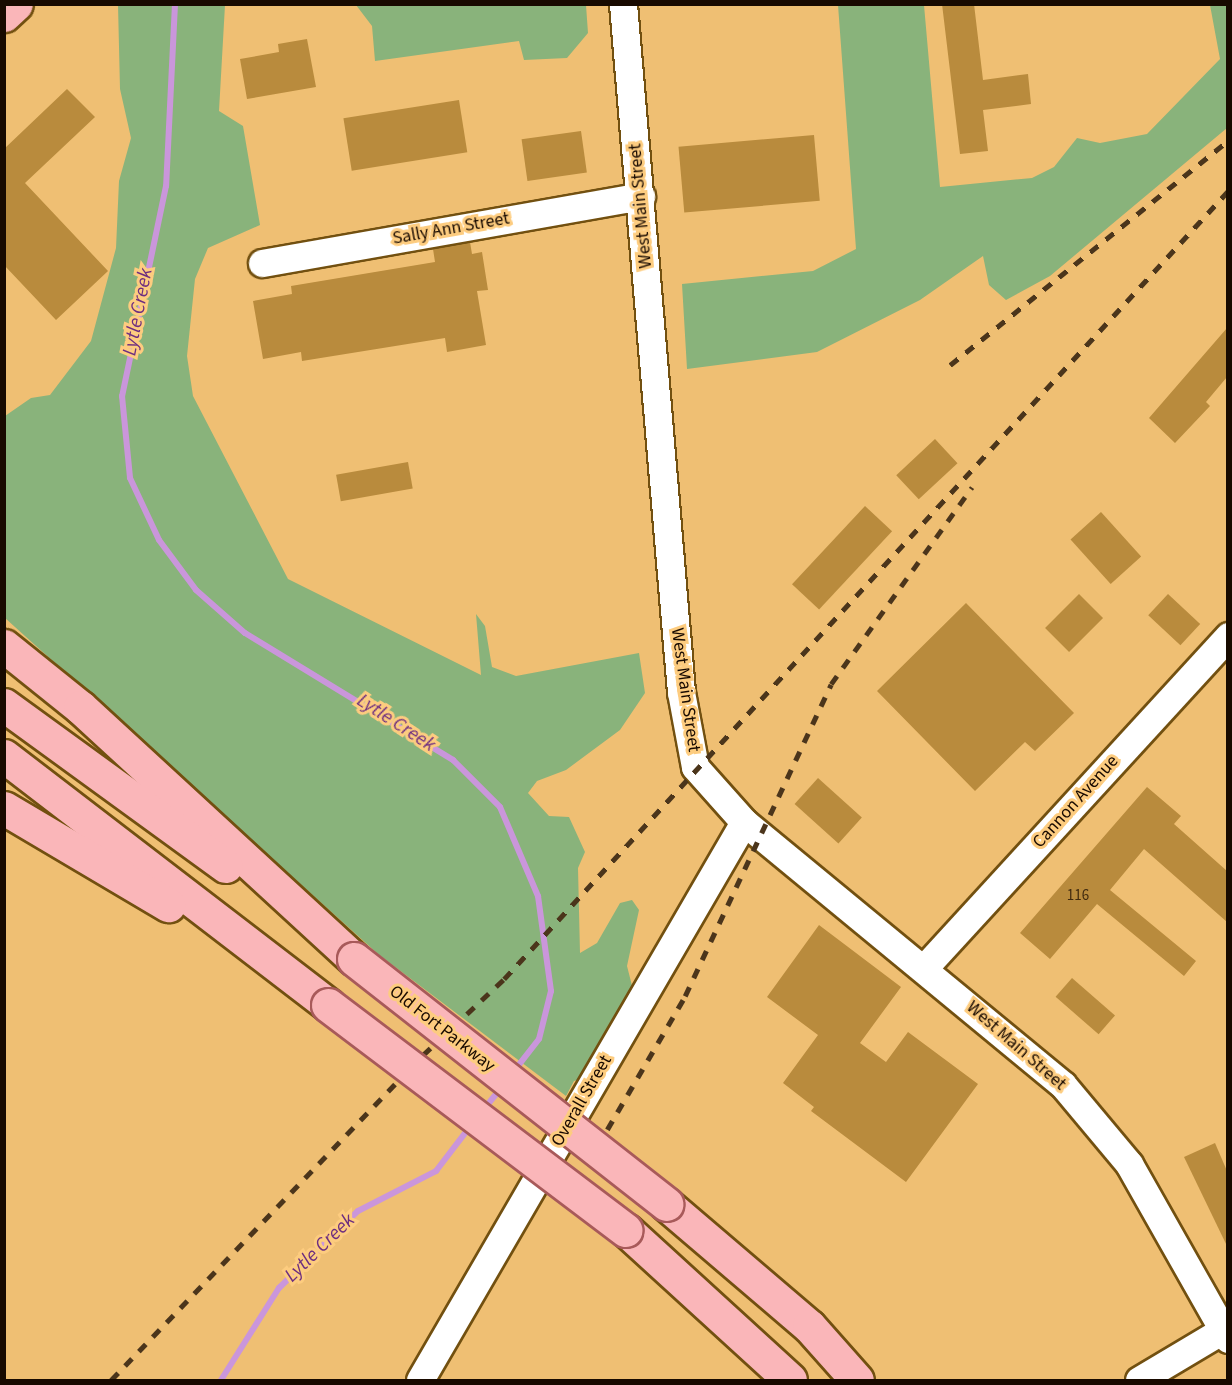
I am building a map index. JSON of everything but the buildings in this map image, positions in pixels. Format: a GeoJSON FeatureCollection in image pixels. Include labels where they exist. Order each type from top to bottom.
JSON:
{"type":"FeatureCollection","features":[{"type":"Feature","properties":{"kind":"main road"},"geometry":{"type":"LineString","coordinates":[[4,15],[16,4]]}},
{"type":"Feature","properties":{"kind":"main road"},"geometry":{"type":"LineString","coordinates":[[4,646],[80,707],[354,959]]}},
{"type":"Feature","properties":{"kind":"main road","name":"Old Fort Parkway"},"geometry":{"type":"LineString","coordinates":[[4,705],[354,959],[666,1204],[809,1326],[857,1380]]}},
{"type":"Feature","properties":{"kind":"main road"},"geometry":{"type":"LineString","coordinates":[[4,756],[626,1230],[790,1380]]}},
{"type":"Feature","properties":{"kind":"main road"},"geometry":{"type":"LineString","coordinates":[[4,808],[328,1005]]}},
{"type":"Feature","properties":{"kind":"street","name":"West Main Street"},"geometry":{"type":"LineString","coordinates":[[623,4],[641,196],[681,692],[695,767],[744,822],[925,967],[1063,1085],[1129,1164],[1226,1332]]}},
{"type":"Feature","properties":{"kind":"street","name":"Sally Ann Street"},"geometry":{"type":"LineString","coordinates":[[262,262],[641,196]]}},
{"type":"Feature","properties":{"kind":"street","name":"Cannon Avenue"},"geometry":{"type":"LineString","coordinates":[[925,967],[1227,636]]}},
{"type":"Feature","properties":{"kind":"street","name":"Overall Street"},"geometry":{"type":"LineString","coordinates":[[420,1380],[744,822]]}},
{"type":"Feature","properties":{"kind":"street"},"geometry":{"type":"LineString","coordinates":[[1139,1380],[1226,1332]]}},
{"type":"Feature","properties":{"kind":"green space"},"geometry":{"type":"Polygon","coordinates":[[[118,5],[225,5],[219,111],[243,126],[260,225],[208,248],[195,279],[187,356],[193,396],[288,579],[481,675],[476,614],[485,626],[492,667],[516,676],[639,653],[645,693],[620,730],[566,770],[537,781],[528,793],[549,816],[569,817],[585,852],[578,868],[580,953],[597,943],[620,903],[632,900],[639,910],[627,966],[641,1021],[609,1073],[574,1081],[566,1096],[378,954],[5,618],[5,416],[31,398],[50,395],[91,341],[116,248],[119,181],[131,138],[120,89],[118,5]]]}},
{"type":"Feature","properties":{"kind":"green space"},"geometry":{"type":"Polygon","coordinates":[[[356,5],[586,5],[588,33],[567,58],[524,60],[519,41],[375,61],[372,26],[356,5]]]}},
{"type":"Feature","properties":{"kind":"green space"},"geometry":{"type":"Polygon","coordinates":[[[838,5],[924,5],[940,187],[1032,178],[1054,167],[1077,138],[1100,143],[1147,134],[1220,59],[1210,5],[1227,5],[1227,128],[1050,276],[1006,300],[989,285],[983,256],[920,300],[817,352],[687,369],[682,284],[813,271],[856,249],[838,5]]]}},
{"type":"Feature","properties":{"kind":"waterway","name":"Lytle Creek"},"geometry":{"type":"LineString","coordinates":[[175,4],[166,186],[122,396],[130,478],[159,540],[196,590],[245,633],[453,760],[500,807],[538,896],[551,991],[539,1039],[514,1071]]}},
{"type":"Feature","properties":{"kind":"waterway","name":"Lytle Creek"},"geometry":{"type":"LineString","coordinates":[[484,1109],[502,1087]]}},
{"type":"Feature","properties":{"kind":"waterway","name":"Lytle Creek"},"geometry":{"type":"LineString","coordinates":[[221,1380],[279,1288],[358,1211],[436,1171],[472,1124]]}},
{"type":"Feature","properties":{"kind":"railway"},"geometry":{"type":"LineString","coordinates":[[950,365],[1228,141]]}},
{"type":"Feature","properties":{"kind":"railway"},"geometry":{"type":"LineString","coordinates":[[111,1380],[423,1055],[504,979],[1228,191]]}},
{"type":"Feature","properties":{"kind":"railway"},"geometry":{"type":"LineString","coordinates":[[587,1164],[685,996],[831,684],[972,487]]}}]}
